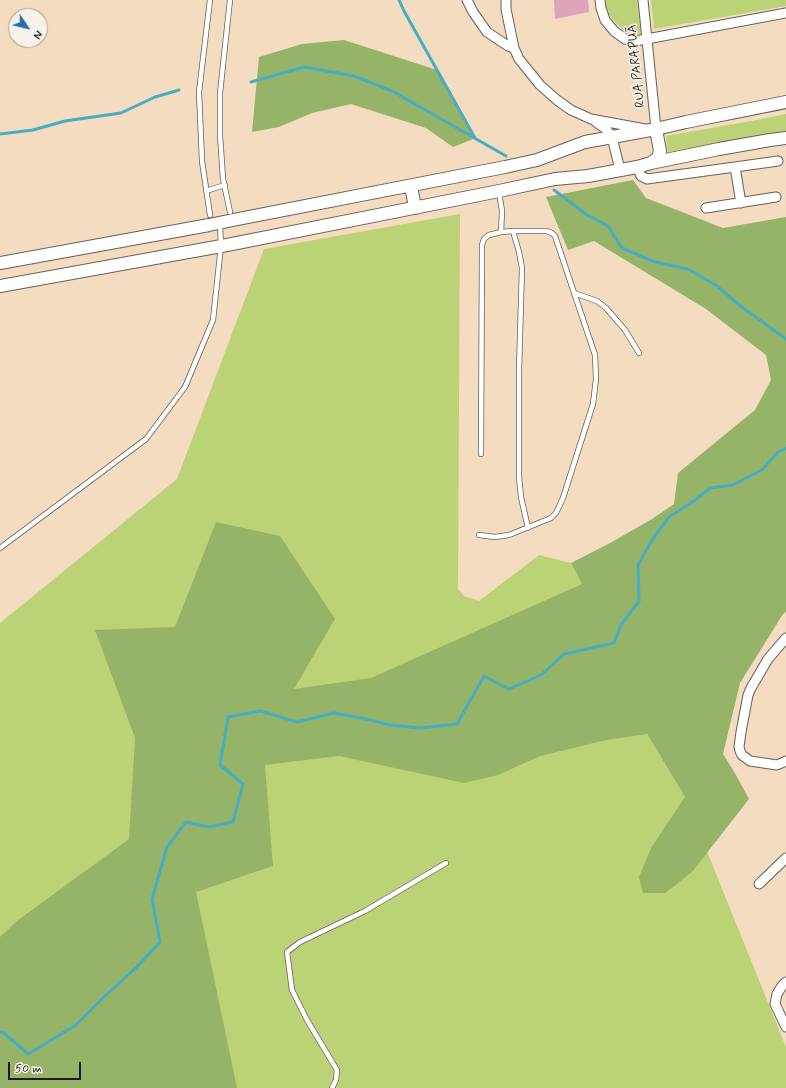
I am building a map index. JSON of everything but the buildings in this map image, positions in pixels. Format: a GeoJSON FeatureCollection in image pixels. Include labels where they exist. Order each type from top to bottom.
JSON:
{"type":"FeatureCollection","features":[{"type":"Feature","properties":{"kind":"street"},"geometry":{"type":"LineString","coordinates":[[467,0],[473,12],[487,32],[508,46],[514,48]]}},
{"type":"Feature","properties":{"kind":"street"},"geometry":{"type":"LineString","coordinates":[[506,0],[506,9],[514,48],[519,60],[540,85],[557,100],[571,110],[591,119],[606,129],[612,137],[620,170]]}},
{"type":"Feature","properties":{"kind":"street"},"geometry":{"type":"LineString","coordinates":[[600,0],[605,20],[614,31],[625,38],[636,41],[786,14]]}},
{"type":"Feature","properties":{"kind":"street","name":"RUA PARAPUÃ"},"geometry":{"type":"LineString","coordinates":[[643,0],[653,130]]}},
{"type":"Feature","properties":{"kind":"street"},"geometry":{"type":"LineString","coordinates":[[0,263],[220,223],[505,168],[537,160],[585,142],[636,134],[686,122],[786,102]]}},
{"type":"Feature","properties":{"kind":"street"},"geometry":{"type":"LineString","coordinates":[[591,119],[653,130]]}},
{"type":"Feature","properties":{"kind":"street"},"geometry":{"type":"LineString","coordinates":[[651,163],[658,158],[660,151],[653,130]]}},
{"type":"Feature","properties":{"kind":"street"},"geometry":{"type":"LineString","coordinates":[[0,286],[221,246],[556,179],[588,176],[719,149],[786,138]]}},
{"type":"Feature","properties":{"kind":"street"},"geometry":{"type":"LineString","coordinates":[[637,167],[641,176],[647,179],[778,160]]}},
{"type":"Feature","properties":{"kind":"street"},"geometry":{"type":"LineString","coordinates":[[735,167],[741,203]]}},
{"type":"Feature","properties":{"kind":"street"},"geometry":{"type":"LineString","coordinates":[[411,186],[414,208]]}},
{"type":"Feature","properties":{"kind":"street"},"geometry":{"type":"LineString","coordinates":[[706,208],[776,197]]}},
{"type":"Feature","properties":{"kind":"street"},"geometry":{"type":"LineString","coordinates":[[786,638],[768,658],[751,688],[746,703],[739,747],[742,755],[750,761],[777,766],[786,761]]}},
{"type":"Feature","properties":{"kind":"street"},"geometry":{"type":"LineString","coordinates":[[759,884],[786,858]]}},
{"type":"Feature","properties":{"kind":"street"},"geometry":{"type":"LineString","coordinates":[[786,982],[779,990],[775,1004],[786,1027]]}},
{"type":"Feature","properties":{"kind":"lane"},"geometry":{"type":"LineString","coordinates":[[210,0],[199,92],[202,161],[210,215]]}},
{"type":"Feature","properties":{"kind":"lane"},"geometry":{"type":"LineString","coordinates":[[230,0],[220,93],[220,135],[223,179],[230,212]]}},
{"type":"Feature","properties":{"kind":"lane"},"geometry":{"type":"LineString","coordinates":[[206,191],[225,185]]}},
{"type":"Feature","properties":{"kind":"lane"},"geometry":{"type":"LineString","coordinates":[[499,191],[502,211],[501,232]]}},
{"type":"Feature","properties":{"kind":"lane"},"geometry":{"type":"LineString","coordinates":[[0,548],[146,439],[185,387],[213,320],[221,246],[220,223]]}},
{"type":"Feature","properties":{"kind":"lane"},"geometry":{"type":"LineString","coordinates":[[513,231],[522,268],[519,370],[519,477],[520,497],[528,528]]}},
{"type":"Feature","properties":{"kind":"lane"},"geometry":{"type":"LineString","coordinates":[[479,535],[495,537],[509,536],[551,518],[556,513],[563,498],[593,404],[596,378],[595,354],[555,236],[546,231],[501,232],[489,235],[484,239],[482,245],[481,454]]}},
{"type":"Feature","properties":{"kind":"lane"},"geometry":{"type":"LineString","coordinates":[[574,293],[597,301],[606,308],[625,330],[639,353]]}},
{"type":"Feature","properties":{"kind":"lane"},"geometry":{"type":"LineString","coordinates":[[332,1088],[336,1080],[337,1070],[307,1020],[292,990],[287,952],[300,942],[365,911],[446,863]]}},
{"type":"Feature","properties":{"kind":"green space"},"geometry":{"type":"Polygon","coordinates":[[[605,0],[637,0],[641,35],[625,31],[616,23],[606,11],[605,0]]]}},
{"type":"Feature","properties":{"kind":"green space"},"geometry":{"type":"Polygon","coordinates":[[[651,0],[786,0],[786,6],[654,29],[651,0]]]}},
{"type":"Feature","properties":{"kind":"green space"},"geometry":{"type":"Polygon","coordinates":[[[344,40],[437,70],[476,138],[453,147],[426,128],[351,104],[312,113],[279,127],[252,132],[259,57],[302,44],[344,40]]]}},
{"type":"Feature","properties":{"kind":"green space"},"geometry":{"type":"Polygon","coordinates":[[[786,114],[786,132],[668,152],[666,136],[786,114]]]}},
{"type":"Feature","properties":{"kind":"green space"},"geometry":{"type":"Polygon","coordinates":[[[633,180],[646,198],[723,228],[786,217],[786,612],[783,614],[740,683],[723,754],[749,799],[692,872],[665,893],[643,893],[639,877],[651,848],[685,797],[647,734],[606,740],[540,756],[498,775],[464,783],[339,756],[265,765],[273,866],[196,892],[237,1088],[0,1088],[0,937],[17,921],[129,839],[135,738],[95,630],[175,627],[216,522],[280,536],[335,619],[294,689],[371,678],[582,584],[571,563],[612,542],[652,519],[674,504],[678,473],[755,410],[771,380],[766,355],[706,309],[594,241],[568,250],[546,197],[633,180]]]}},
{"type":"Feature","properties":{"kind":"green space"},"geometry":{"type":"Polygon","coordinates":[[[460,214],[458,589],[464,596],[479,601],[539,555],[571,563],[614,643],[647,734],[685,797],[786,1047],[786,1088],[0,1088],[0,623],[177,479],[264,249],[460,214]]]}},
{"type":"Feature","properties":{"kind":"waterway"},"geometry":{"type":"LineString","coordinates":[[399,0],[475,138]]}},
{"type":"Feature","properties":{"kind":"waterway"},"geometry":{"type":"LineString","coordinates":[[251,82],[304,67],[354,76],[392,91],[506,156]]}},
{"type":"Feature","properties":{"kind":"waterway"},"geometry":{"type":"LineString","coordinates":[[0,134],[33,130],[65,121],[121,113],[155,97],[179,90]]}},
{"type":"Feature","properties":{"kind":"waterway"},"geometry":{"type":"LineString","coordinates":[[554,190],[587,215],[608,226],[622,248],[655,262],[688,269],[717,286],[743,308],[786,339]]}},
{"type":"Feature","properties":{"kind":"waterway"},"geometry":{"type":"LineString","coordinates":[[0,1032],[4,1033],[28,1054],[76,1025],[137,967],[160,942],[152,899],[167,847],[186,822],[209,827],[233,822],[243,784],[220,765],[228,717],[260,711],[297,722],[334,713],[390,725],[420,728],[457,724],[484,676],[509,689],[541,675],[564,654],[614,643],[621,625],[639,601],[638,565],[652,540],[669,517],[694,501],[710,488],[733,485],[762,470],[778,452],[786,448]]}}]}
